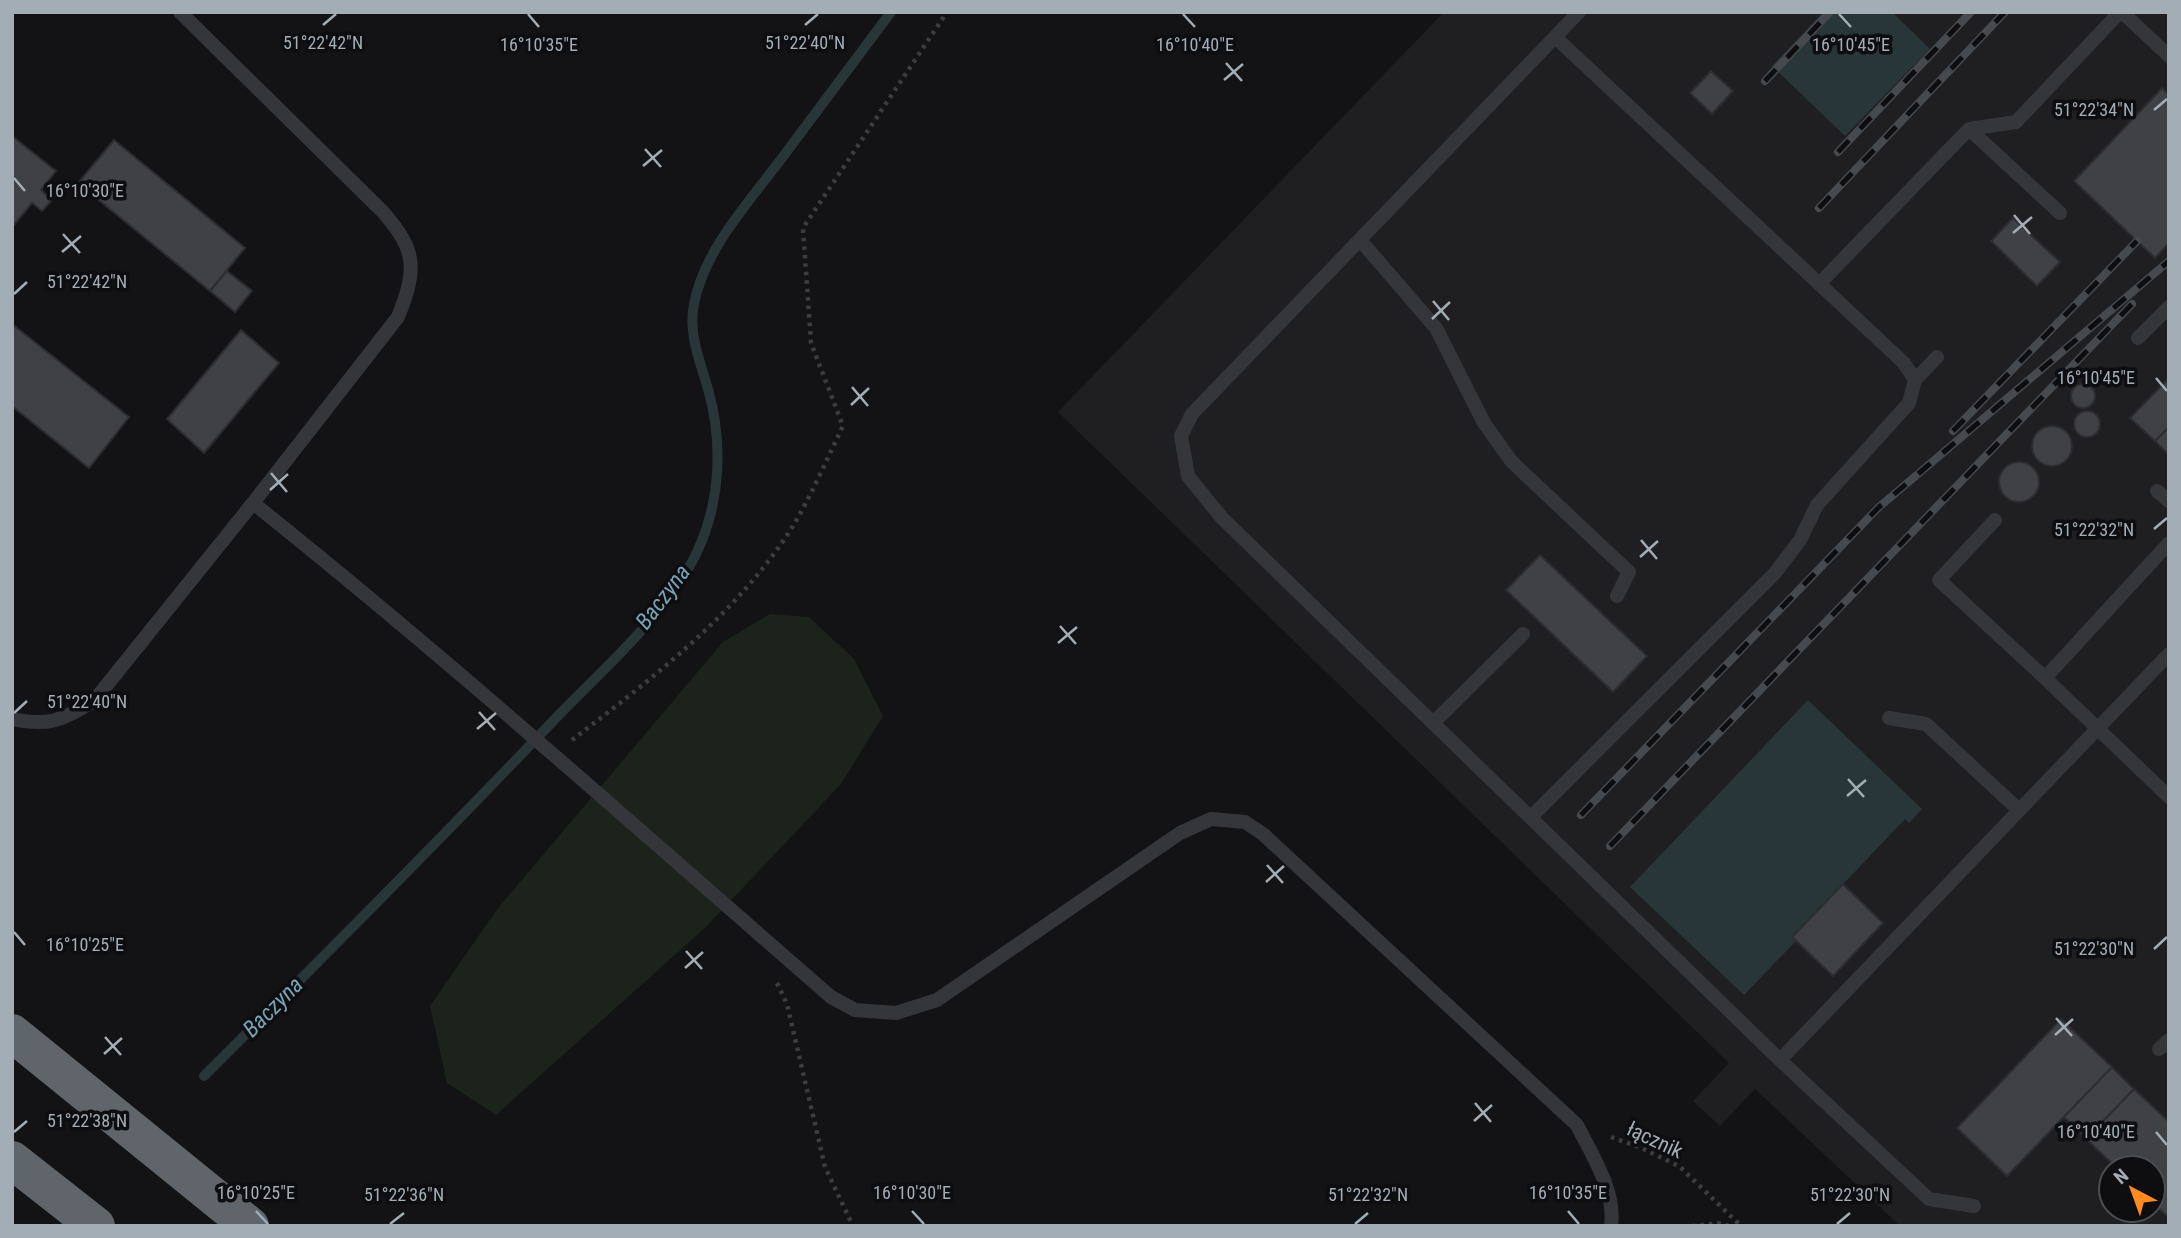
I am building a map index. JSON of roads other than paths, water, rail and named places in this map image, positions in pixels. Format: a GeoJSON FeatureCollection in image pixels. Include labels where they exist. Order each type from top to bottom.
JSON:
{"type":"FeatureCollection","features":[{"type":"Feature","properties":{"kind":"highway"},"geometry":{"type":"LineString","coordinates":[[12,1033],[250,1226]]}},
{"type":"Feature","properties":{"kind":"highway"},"geometry":{"type":"LineString","coordinates":[[12,1160],[96,1226]]}},
{"type":"Feature","properties":{"kind":"lane"},"geometry":{"type":"LineString","coordinates":[[12,719],[34,724],[61,720],[94,701],[398,317],[409,289],[411,258],[402,234],[383,212],[180,12]]}},
{"type":"Feature","properties":{"kind":"lane"},"geometry":{"type":"LineString","coordinates":[[1578,12],[1192,414],[1181,436],[1188,476],[1222,518],[1780,1060],[1929,1199],[1975,1206]]}},
{"type":"Feature","properties":{"kind":"lane"},"geometry":{"type":"LineString","coordinates":[[1819,284],[1969,129],[2016,122],[2121,12],[2169,56]]}},
{"type":"Feature","properties":{"kind":"lane"},"geometry":{"type":"LineString","coordinates":[[1555,37],[1904,363],[1915,380]]}},
{"type":"Feature","properties":{"kind":"lane"},"geometry":{"type":"LineString","coordinates":[[1969,129],[2060,213]]}},
{"type":"Feature","properties":{"kind":"lane"},"geometry":{"type":"LineString","coordinates":[[1360,240],[1436,328],[1484,422],[1512,462],[1629,572],[1617,596]]}},
{"type":"Feature","properties":{"kind":"lane"},"geometry":{"type":"LineString","coordinates":[[2138,338],[2169,307]]}},
{"type":"Feature","properties":{"kind":"lane"},"geometry":{"type":"LineString","coordinates":[[1531,817],[1775,573],[1800,540],[1817,505],[1909,403],[1915,380],[1937,356]]}},
{"type":"Feature","properties":{"kind":"lane"},"geometry":{"type":"LineString","coordinates":[[2157,491],[2169,501]]}},
{"type":"Feature","properties":{"kind":"lane"},"geometry":{"type":"LineString","coordinates":[[253,503],[329,563],[831,997],[855,1010],[896,1013],[937,1000],[1180,833],[1212,818],[1245,822],[1263,834],[1577,1125],[1602,1174],[1612,1217],[1611,1226]]}},
{"type":"Feature","properties":{"kind":"lane"},"geometry":{"type":"LineString","coordinates":[[1995,520],[1939,580],[2169,797]]}},
{"type":"Feature","properties":{"kind":"lane"},"geometry":{"type":"LineString","coordinates":[[2045,678],[2169,543]]}},
{"type":"Feature","properties":{"kind":"lane"},"geometry":{"type":"LineString","coordinates":[[1433,723],[1523,634]]}},
{"type":"Feature","properties":{"kind":"lane"},"geometry":{"type":"LineString","coordinates":[[1780,1060],[2169,654]]}},
{"type":"Feature","properties":{"kind":"lane"},"geometry":{"type":"LineString","coordinates":[[1889,718],[1926,724],[2019,810]]}},
{"type":"Feature","properties":{"kind":"waterway","name":"Baczyna"},"geometry":{"type":"LineString","coordinates":[[204,1076],[381,899],[613,660],[670,597],[685,574],[705,533],[717,471],[713,409],[693,326],[694,304],[699,284],[728,229],[891,12]]}},
{"type":"Feature","properties":{"kind":"railway"},"geometry":{"type":"LineString","coordinates":[[1765,81],[1830,12]]}},
{"type":"Feature","properties":{"kind":"railway"},"geometry":{"type":"LineString","coordinates":[[1838,152],[1971,12]]}},
{"type":"Feature","properties":{"kind":"railway"},"geometry":{"type":"LineString","coordinates":[[1819,208],[2005,12]]}},
{"type":"Feature","properties":{"kind":"railway"},"geometry":{"type":"LineString","coordinates":[[1953,431],[2137,241]]}},
{"type":"Feature","properties":{"kind":"railway"},"geometry":{"type":"LineString","coordinates":[[1581,815],[1879,507],[2169,261]]}},
{"type":"Feature","properties":{"kind":"railway"},"geometry":{"type":"LineString","coordinates":[[1610,846],[2132,304]]}}]}
